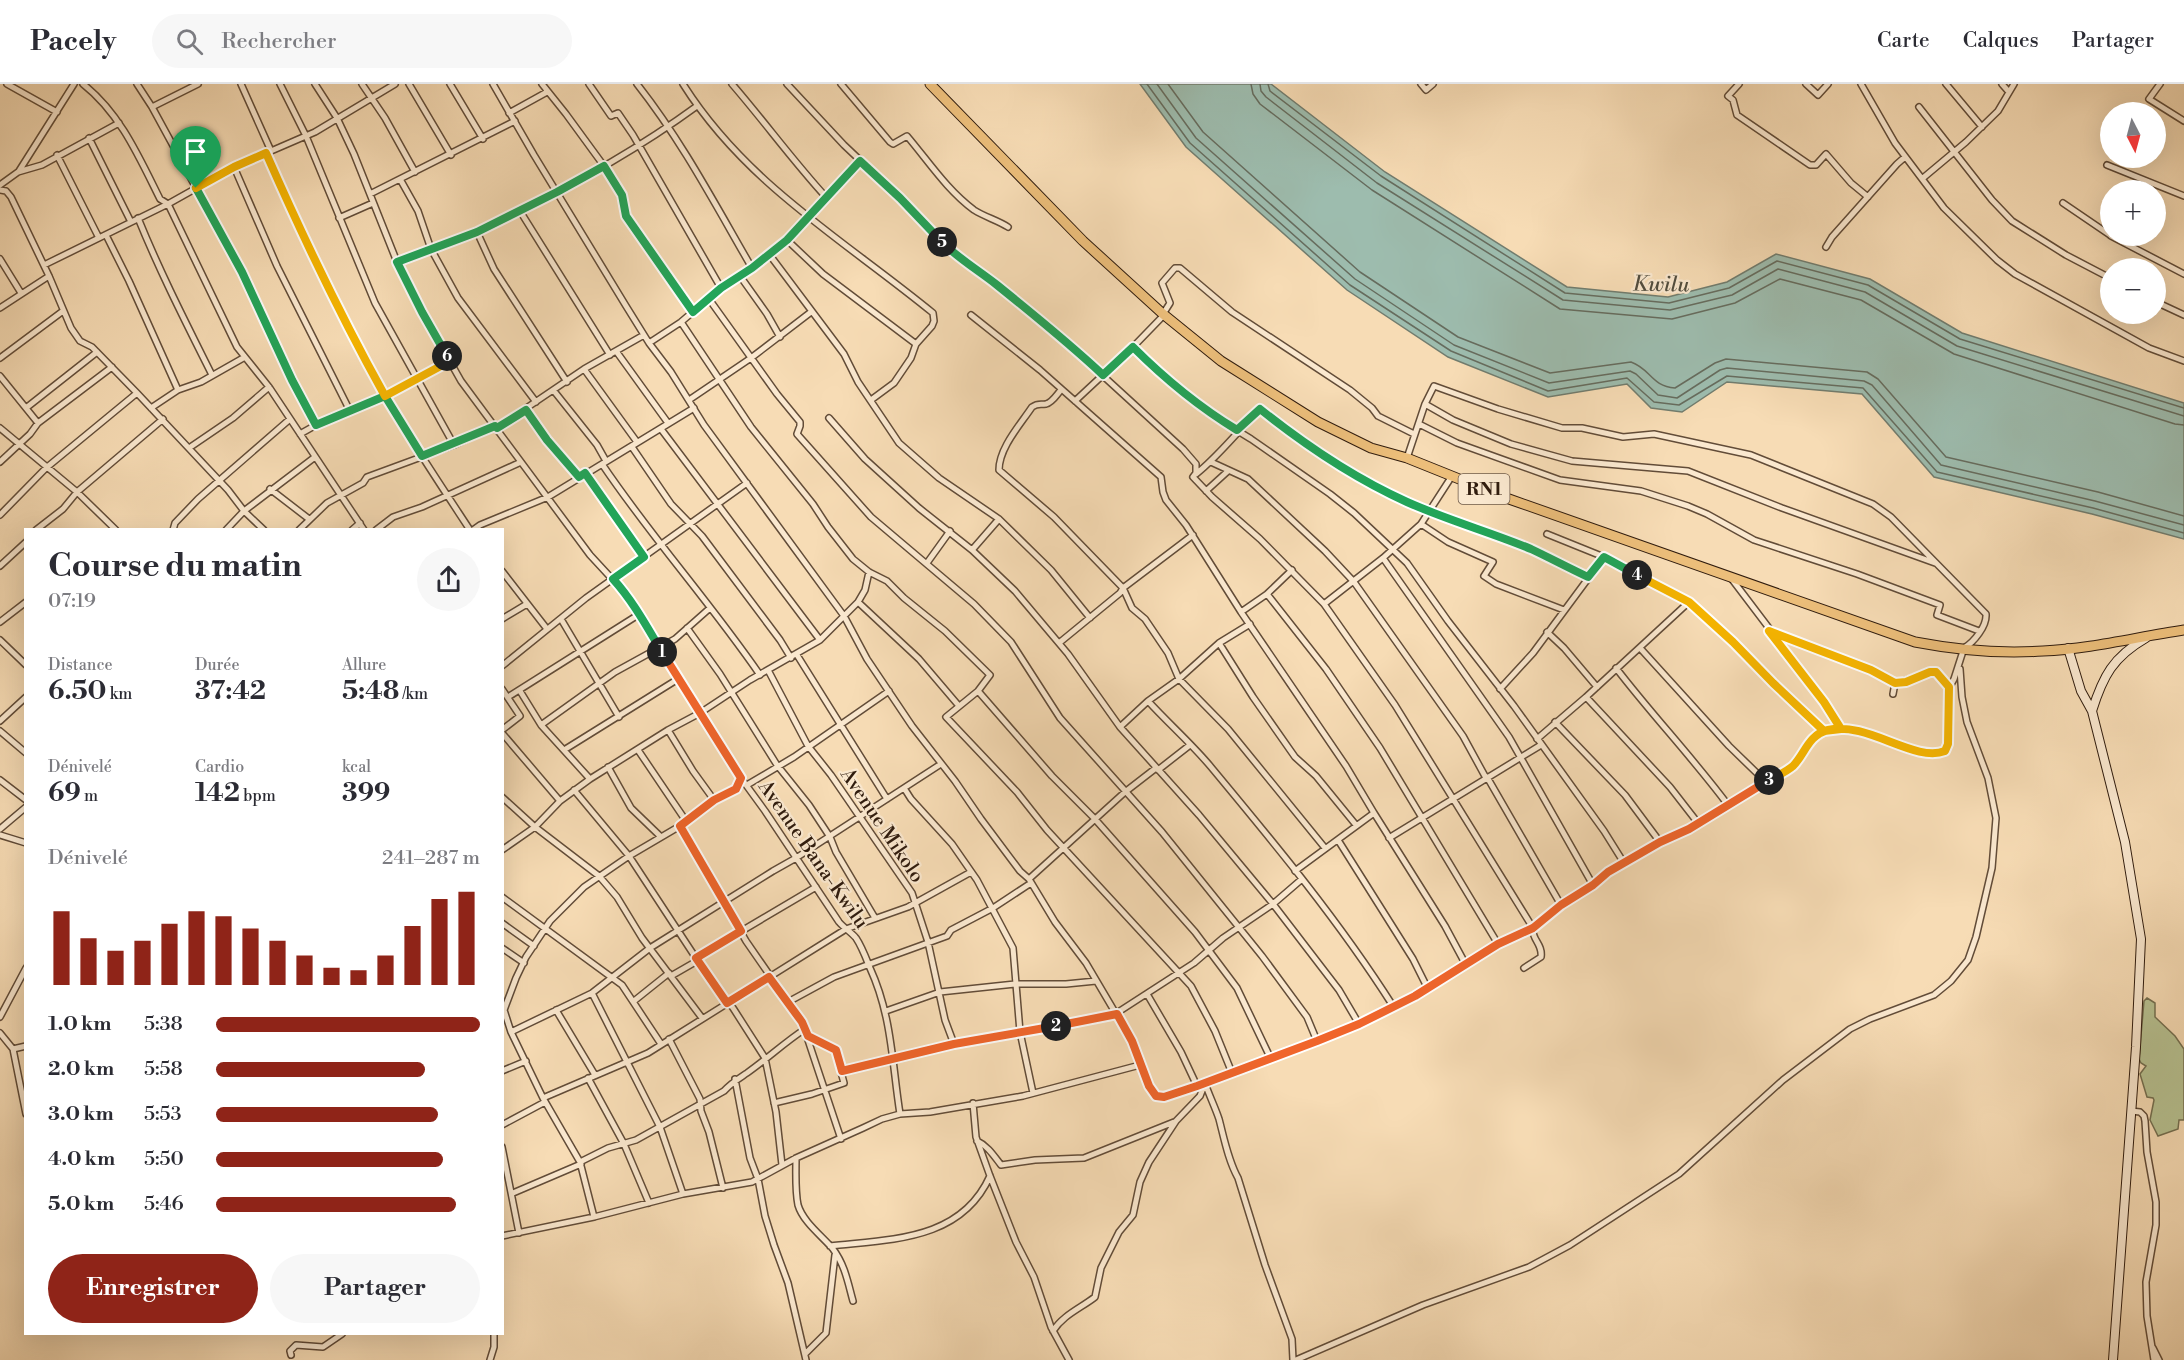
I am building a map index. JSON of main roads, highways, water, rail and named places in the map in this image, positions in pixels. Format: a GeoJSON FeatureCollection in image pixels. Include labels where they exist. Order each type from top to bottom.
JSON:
{"type":"FeatureCollection","features":[{"type":"Feature","properties":{"kind":"highway","name":"RN1"},"geometry":{"type":"LineString","coordinates":[[930,84],[1083,242],[1221,362],[1318,422],[1371,448],[1407,458],[1509,499],[1915,642],[1947,648],[2004,652],[2044,651],[2184,630]]}},
{"type":"Feature","properties":{"kind":"main road"},"geometry":{"type":"LineString","coordinates":[[2092,711],[2102,681],[2113,663],[2131,647],[2151,635]]}},
{"type":"Feature","properties":{"kind":"main road"},"geometry":{"type":"LineString","coordinates":[[2068,648],[2081,691],[2092,711],[2125,842],[2141,939],[2113,1360]]}},
{"type":"Feature","properties":{"kind":"water"},"geometry":{"type":"Polygon","coordinates":[[[1140,84],[1271,84],[1385,172],[1567,287],[1668,297],[1727,282],[1776,254],[1870,279],[1962,333],[2184,403],[2184,539],[2092,514],[1934,477],[1862,394],[1727,382],[1682,412],[1651,408],[1627,384],[1548,397],[1448,357],[1347,290],[1186,147],[1140,84]]]}},
{"type":"Feature","properties":{"kind":"water label","name":"Kwilu"},"geometry":{"type":"Point","coordinates":[1661,284]}}]}
